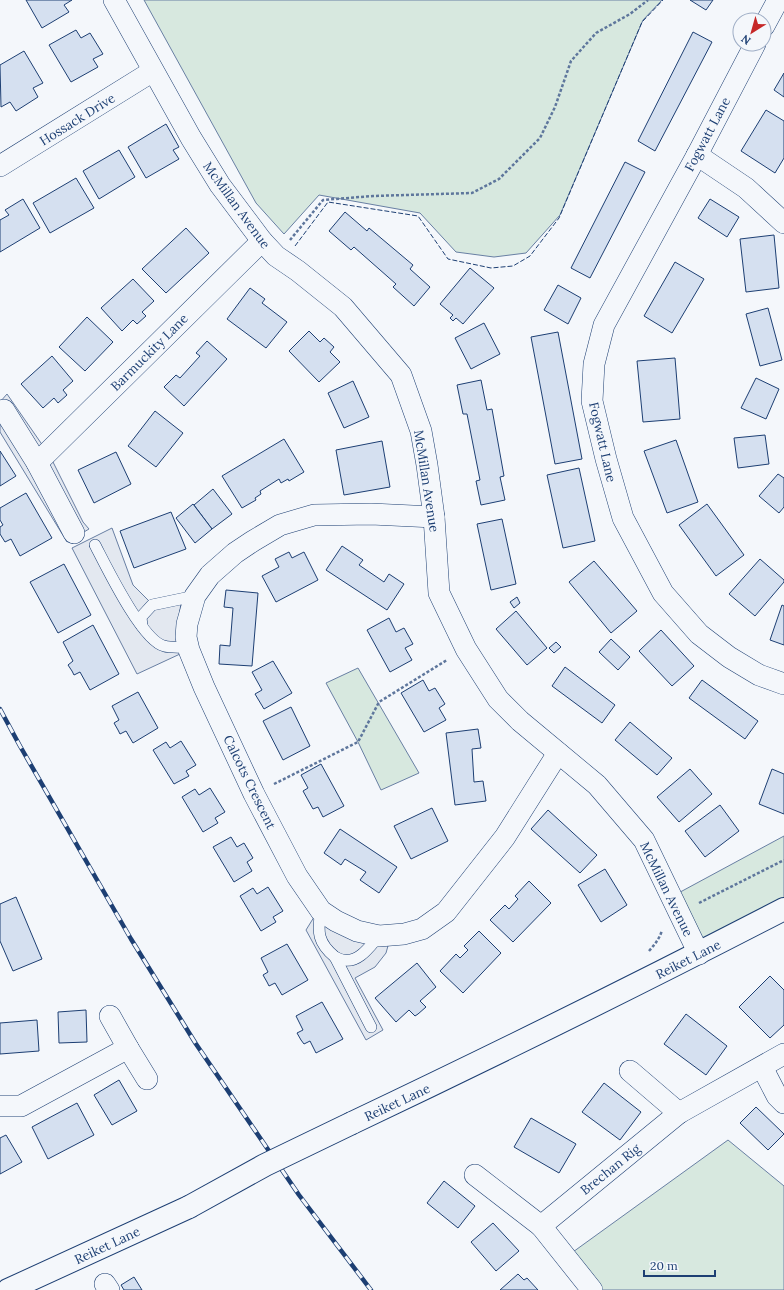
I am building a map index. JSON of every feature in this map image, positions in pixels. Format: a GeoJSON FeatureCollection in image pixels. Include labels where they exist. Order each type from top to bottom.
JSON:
{"type":"FeatureCollection","features":[{"type":"Feature","properties":{"kind":"street","name":"McMillan Avenue"},"geometry":{"type":"LineString","coordinates":[[114,0],[191,138],[220,185],[262,241],[276,256],[298,271],[343,307],[402,375],[421,431],[434,517],[439,593],[466,649],[498,699],[520,721],[597,785],[644,840],[699,954]]}},
{"type":"Feature","properties":{"kind":"street"},"geometry":{"type":"LineString","coordinates":[[772,12],[778,0]]}},
{"type":"Feature","properties":{"kind":"street","name":"Fogwatt Lane"},"geometry":{"type":"LineString","coordinates":[[751,52],[697,155],[604,325],[594,364],[592,401],[606,459],[623,518],[663,593],[699,634],[729,657],[759,675],[784,684]]}},
{"type":"Feature","properties":{"kind":"street","name":"Hossack Drive"},"geometry":{"type":"LineString","coordinates":[[7,162],[153,71]]}},
{"type":"Feature","properties":{"kind":"street"},"geometry":{"type":"LineString","coordinates":[[697,155],[746,188],[784,223]]}},
{"type":"Feature","properties":{"kind":"street","name":"Barmuckity Lane"},"geometry":{"type":"LineString","coordinates":[[37,463],[262,241]]}},
{"type":"Feature","properties":{"kind":"street"},"geometry":{"type":"LineString","coordinates":[[4,410],[37,463],[74,533]]}},
{"type":"Feature","properties":{"kind":"street","name":"Calcots Crescent"},"geometry":{"type":"LineString","coordinates":[[434,517],[371,514],[314,515],[280,525],[235,553],[210,575],[196,596],[187,624],[186,637],[189,647],[204,687],[254,794],[297,876],[321,911],[347,927],[379,936],[404,934],[422,928],[446,912],[504,837],[558,753]]}},
{"type":"Feature","properties":{"kind":"street","name":"Reiket Lane"},"geometry":{"type":"LineString","coordinates":[[8,1290],[189,1207],[265,1165],[466,1069],[699,954],[784,909]]}},
{"type":"Feature","properties":{"kind":"street"},"geometry":{"type":"LineString","coordinates":[[110,1016],[147,1079]]}},
{"type":"Feature","properties":{"kind":"street"},"geometry":{"type":"LineString","coordinates":[[0,1106],[21,1106],[128,1048]]}},
{"type":"Feature","properties":{"kind":"street","name":"Brechan Rig"},"geometry":{"type":"LineString","coordinates":[[541,1226],[679,1113],[762,1068],[784,1054]]}},
{"type":"Feature","properties":{"kind":"street"},"geometry":{"type":"LineString","coordinates":[[762,1068],[778,1096],[784,1103]]}},
{"type":"Feature","properties":{"kind":"street"},"geometry":{"type":"LineString","coordinates":[[630,1071],[679,1113]]}},
{"type":"Feature","properties":{"kind":"street"},"geometry":{"type":"LineString","coordinates":[[475,1175],[541,1226],[592,1290]]}},
{"type":"Feature","properties":{"kind":"lane"},"geometry":{"type":"LineString","coordinates":[[96,545],[129,608],[156,642],[163,646],[189,647]]}},
{"type":"Feature","properties":{"kind":"lane"},"geometry":{"type":"LineString","coordinates":[[142,626],[141,617],[152,605],[196,596]]}},
{"type":"Feature","properties":{"kind":"lane"},"geometry":{"type":"LineString","coordinates":[[321,911],[318,924],[319,936],[328,951],[335,957],[344,960],[351,960],[359,956],[379,936]]}},
{"type":"Feature","properties":{"kind":"lane"},"geometry":{"type":"LineString","coordinates":[[335,957],[371,1027]]}},
{"type":"Feature","properties":{"kind":"path"},"geometry":{"type":"LineString","coordinates":[[276,256],[322,200],[373,196],[472,193],[499,178],[540,138],[555,107],[571,61],[596,33],[630,14],[648,0]]}},
{"type":"Feature","properties":{"kind":"path"},"geometry":{"type":"LineString","coordinates":[[254,794],[358,742],[379,702],[466,649]]}},
{"type":"Feature","properties":{"kind":"path"},"geometry":{"type":"LineString","coordinates":[[680,913],[784,860]]}},
{"type":"Feature","properties":{"kind":"shaded area"},"geometry":{"type":"Polygon","coordinates":[[[144,0],[662,0],[643,20],[560,215],[526,253],[494,257],[456,252],[420,213],[319,195],[284,234],[256,203],[144,0]]]}},
{"type":"Feature","properties":{"kind":"shaded area"},"geometry":{"type":"Polygon","coordinates":[[[7,394],[50,456],[83,522],[89,529],[67,542],[0,432],[0,402],[7,394]]]}},
{"type":"Feature","properties":{"kind":"shaded area"},"geometry":{"type":"Polygon","coordinates":[[[112,528],[133,585],[149,601],[181,603],[178,624],[180,654],[137,674],[72,548],[112,528]]]}},
{"type":"Feature","properties":{"kind":"shaded area"},"geometry":{"type":"Polygon","coordinates":[[[358,668],[419,773],[381,790],[358,742],[326,683],[358,668]]]}},
{"type":"Feature","properties":{"kind":"shaded area"},"geometry":{"type":"Polygon","coordinates":[[[784,836],[784,914],[699,954],[671,897],[784,836]]]}},
{"type":"Feature","properties":{"kind":"shaded area"},"geometry":{"type":"Polygon","coordinates":[[[319,909],[391,935],[386,953],[375,967],[355,978],[383,1030],[366,1040],[306,930],[319,909]]]}},
{"type":"Feature","properties":{"kind":"shaded area"},"geometry":{"type":"Polygon","coordinates":[[[728,1140],[784,1186],[784,1290],[592,1290],[566,1257],[728,1140]]]}},
{"type":"Feature","properties":{"kind":"building"},"geometry":{"type":"Polygon","coordinates":[[[26,0],[72,0],[64,5],[69,12],[42,28],[26,0]]]}},
{"type":"Feature","properties":{"kind":"building"},"geometry":{"type":"Polygon","coordinates":[[[690,0],[713,0],[706,10],[690,0]]]}},
{"type":"Feature","properties":{"kind":"building"},"geometry":{"type":"Polygon","coordinates":[[[76,30],[81,38],[90,33],[103,54],[93,59],[98,67],[71,82],[49,45],[76,30]]]}},
{"type":"Feature","properties":{"kind":"building"},"geometry":{"type":"Polygon","coordinates":[[[693,32],[712,42],[655,151],[638,141],[693,32]]]}},
{"type":"Feature","properties":{"kind":"building"},"geometry":{"type":"Polygon","coordinates":[[[24,51],[43,83],[33,88],[38,97],[16,111],[10,102],[1,107],[0,65],[24,51]]]}},
{"type":"Feature","properties":{"kind":"building"},"geometry":{"type":"Polygon","coordinates":[[[784,73],[784,97],[774,90],[784,73]]]}},
{"type":"Feature","properties":{"kind":"building"},"geometry":{"type":"Polygon","coordinates":[[[766,110],[784,121],[784,158],[775,173],[741,151],[766,110]]]}},
{"type":"Feature","properties":{"kind":"building"},"geometry":{"type":"Polygon","coordinates":[[[166,124],[179,147],[173,150],[179,159],[146,178],[128,147],[166,124]]]}},
{"type":"Feature","properties":{"kind":"building"},"geometry":{"type":"Polygon","coordinates":[[[119,150],[135,177],[99,199],[83,171],[119,150]]]}},
{"type":"Feature","properties":{"kind":"building"},"geometry":{"type":"Polygon","coordinates":[[[625,162],[645,172],[590,278],[571,268],[625,162]]]}},
{"type":"Feature","properties":{"kind":"building"},"geometry":{"type":"Polygon","coordinates":[[[76,178],[94,208],[50,233],[33,203],[76,178]]]}},
{"type":"Feature","properties":{"kind":"building"},"geometry":{"type":"Polygon","coordinates":[[[23,199],[40,228],[0,252],[0,220],[9,215],[5,210],[23,199]]]}},
{"type":"Feature","properties":{"kind":"building"},"geometry":{"type":"Polygon","coordinates":[[[710,199],[739,217],[727,237],[698,218],[710,199]]]}},
{"type":"Feature","properties":{"kind":"building"},"geometry":{"type":"Polygon","coordinates":[[[345,212],[367,231],[369,228],[413,265],[410,269],[430,287],[414,306],[393,287],[396,284],[354,247],[351,250],[329,231],[345,212]]]}},
{"type":"Feature","properties":{"kind":"building"},"geometry":{"type":"Polygon","coordinates":[[[186,228],[209,253],[166,293],[142,269],[186,228]]]}},
{"type":"Feature","properties":{"kind":"building"},"geometry":{"type":"Polygon","coordinates":[[[774,235],[779,288],[746,292],[740,239],[774,235]]]}},
{"type":"Feature","properties":{"kind":"building"},"geometry":{"type":"Polygon","coordinates":[[[675,262],[704,279],[672,333],[644,316],[675,262]]]}},
{"type":"Feature","properties":{"kind":"building"},"geometry":{"type":"Polygon","coordinates":[[[470,268],[494,288],[463,324],[456,318],[453,321],[450,318],[453,315],[440,304],[470,268]]]}},
{"type":"Feature","properties":{"kind":"building"},"geometry":{"type":"Polygon","coordinates":[[[133,279],[154,301],[142,312],[146,316],[137,324],[133,320],[122,331],[101,308],[133,279]]]}},
{"type":"Feature","properties":{"kind":"building"},"geometry":{"type":"Polygon","coordinates":[[[558,285],[581,298],[568,324],[544,310],[558,285]]]}},
{"type":"Feature","properties":{"kind":"building"},"geometry":{"type":"Polygon","coordinates":[[[250,288],[265,299],[262,303],[287,322],[266,348],[227,319],[250,288]]]}},
{"type":"Feature","properties":{"kind":"building"},"geometry":{"type":"Polygon","coordinates":[[[768,308],[782,360],[760,366],[746,314],[768,308]]]}},
{"type":"Feature","properties":{"kind":"building"},"geometry":{"type":"Polygon","coordinates":[[[87,317],[113,342],[85,371],[59,347],[87,317]]]}},
{"type":"Feature","properties":{"kind":"building"},"geometry":{"type":"Polygon","coordinates":[[[484,323],[500,354],[471,369],[455,338],[484,323]]]}},
{"type":"Feature","properties":{"kind":"building"},"geometry":{"type":"Polygon","coordinates":[[[309,331],[320,342],[324,338],[334,347],[330,352],[340,362],[319,382],[289,351],[309,331]]]}},
{"type":"Feature","properties":{"kind":"building"},"geometry":{"type":"Polygon","coordinates":[[[558,332],[582,459],[555,464],[531,337],[558,332]]]}},
{"type":"Feature","properties":{"kind":"building"},"geometry":{"type":"Polygon","coordinates":[[[207,341],[227,359],[184,406],[164,387],[176,375],[180,378],[200,356],[196,353],[207,341]]]}},
{"type":"Feature","properties":{"kind":"building"},"geometry":{"type":"Polygon","coordinates":[[[52,356],[73,381],[63,390],[67,395],[58,403],[54,398],[43,408],[21,384],[52,356]]]}},
{"type":"Feature","properties":{"kind":"building"},"geometry":{"type":"Polygon","coordinates":[[[675,358],[680,419],[643,422],[637,361],[675,358]]]}},
{"type":"Feature","properties":{"kind":"building"},"geometry":{"type":"Polygon","coordinates":[[[756,378],[779,389],[766,419],[741,408],[756,378]]]}},
{"type":"Feature","properties":{"kind":"building"},"geometry":{"type":"Polygon","coordinates":[[[481,380],[487,410],[492,409],[504,476],[500,477],[505,500],[481,505],[476,481],[480,480],[467,414],[463,414],[457,385],[481,380]]]}},
{"type":"Feature","properties":{"kind":"building"},"geometry":{"type":"Polygon","coordinates":[[[353,381],[369,417],[344,428],[328,393],[353,381]]]}},
{"type":"Feature","properties":{"kind":"building"},"geometry":{"type":"Polygon","coordinates":[[[155,411],[183,433],[156,467],[128,446],[155,411]]]}},
{"type":"Feature","properties":{"kind":"building"},"geometry":{"type":"Polygon","coordinates":[[[765,435],[769,464],[738,468],[734,438],[765,435]]]}},
{"type":"Feature","properties":{"kind":"building"},"geometry":{"type":"Polygon","coordinates":[[[284,439],[304,472],[289,481],[288,479],[281,483],[279,479],[260,491],[261,494],[255,498],[256,500],[242,508],[222,476],[284,439]]]}},
{"type":"Feature","properties":{"kind":"building"},"geometry":{"type":"Polygon","coordinates":[[[676,440],[698,502],[667,513],[644,451],[676,440]]]}},
{"type":"Feature","properties":{"kind":"building"},"geometry":{"type":"Polygon","coordinates":[[[382,441],[390,487],[344,495],[336,450],[382,441]]]}},
{"type":"Feature","properties":{"kind":"building"},"geometry":{"type":"Polygon","coordinates":[[[0,451],[16,476],[0,486],[0,451]]]}},
{"type":"Feature","properties":{"kind":"building"},"geometry":{"type":"Polygon","coordinates":[[[116,452],[131,484],[94,503],[78,470],[116,452]]]}},
{"type":"Feature","properties":{"kind":"building"},"geometry":{"type":"Polygon","coordinates":[[[579,468],[595,541],[563,548],[547,475],[579,468]]]}},
{"type":"Feature","properties":{"kind":"building"},"geometry":{"type":"Polygon","coordinates":[[[778,474],[784,478],[784,507],[779,513],[759,496],[778,474]]]}},
{"type":"Feature","properties":{"kind":"building"},"geometry":{"type":"Polygon","coordinates":[[[213,489],[232,514],[212,529],[194,505],[213,489]]]}},
{"type":"Feature","properties":{"kind":"building"},"geometry":{"type":"Polygon","coordinates":[[[26,493],[52,538],[20,556],[11,539],[5,542],[0,534],[0,527],[3,525],[0,520],[0,508],[26,493]]]}},
{"type":"Feature","properties":{"kind":"building"},"geometry":{"type":"Polygon","coordinates":[[[193,504],[212,529],[195,543],[176,518],[193,504]]]}},
{"type":"Feature","properties":{"kind":"building"},"geometry":{"type":"Polygon","coordinates":[[[707,504],[744,555],[716,576],[679,525],[707,504]]]}},
{"type":"Feature","properties":{"kind":"building"},"geometry":{"type":"Polygon","coordinates":[[[171,512],[186,549],[134,568],[120,531],[171,512]]]}},
{"type":"Feature","properties":{"kind":"building"},"geometry":{"type":"Polygon","coordinates":[[[502,519],[516,584],[491,590],[477,524],[502,519]]]}},
{"type":"Feature","properties":{"kind":"building"},"geometry":{"type":"Polygon","coordinates":[[[342,546],[363,560],[359,565],[384,582],[389,574],[404,584],[387,610],[326,570],[342,546]]]}},
{"type":"Feature","properties":{"kind":"building"},"geometry":{"type":"Polygon","coordinates":[[[289,552],[292,558],[304,552],[318,580],[276,602],[262,576],[279,567],[275,559],[289,552]]]}},
{"type":"Feature","properties":{"kind":"building"},"geometry":{"type":"Polygon","coordinates":[[[760,559],[784,580],[784,582],[755,616],[729,594],[760,559]]]}},
{"type":"Feature","properties":{"kind":"building"},"geometry":{"type":"Polygon","coordinates":[[[594,561],[637,611],[611,633],[569,582],[594,561]]]}},
{"type":"Feature","properties":{"kind":"building"},"geometry":{"type":"Polygon","coordinates":[[[64,564],[91,615],[58,633],[30,582],[64,564]]]}},
{"type":"Feature","properties":{"kind":"building"},"geometry":{"type":"Polygon","coordinates":[[[226,590],[258,593],[252,666],[219,664],[220,645],[230,646],[233,608],[224,607],[226,590]]]}},
{"type":"Feature","properties":{"kind":"building"},"geometry":{"type":"Polygon","coordinates":[[[517,597],[520,603],[514,608],[510,602],[517,597]]]}},
{"type":"Feature","properties":{"kind":"building"},"geometry":{"type":"Polygon","coordinates":[[[782,605],[784,606],[784,645],[770,640],[782,605]]]}},
{"type":"Feature","properties":{"kind":"building"},"geometry":{"type":"Polygon","coordinates":[[[516,611],[547,648],[527,665],[496,629],[516,611]]]}},
{"type":"Feature","properties":{"kind":"building"},"geometry":{"type":"Polygon","coordinates":[[[389,618],[396,632],[404,628],[413,644],[405,648],[412,660],[390,672],[367,630],[389,618]]]}},
{"type":"Feature","properties":{"kind":"building"},"geometry":{"type":"Polygon","coordinates":[[[93,625],[119,674],[90,690],[80,672],[74,675],[68,665],[73,661],[63,642],[93,625]]]}},
{"type":"Feature","properties":{"kind":"building"},"geometry":{"type":"Polygon","coordinates":[[[661,630],[694,666],[672,686],[639,651],[661,630]]]}},
{"type":"Feature","properties":{"kind":"building"},"geometry":{"type":"Polygon","coordinates":[[[611,639],[630,657],[618,670],[599,652],[611,639]]]}},
{"type":"Feature","properties":{"kind":"building"},"geometry":{"type":"Polygon","coordinates":[[[556,642],[561,647],[554,653],[549,648],[556,642]]]}},
{"type":"Feature","properties":{"kind":"building"},"geometry":{"type":"Polygon","coordinates":[[[273,661],[292,693],[264,709],[255,694],[262,690],[252,672],[273,661]]]}},
{"type":"Feature","properties":{"kind":"building"},"geometry":{"type":"Polygon","coordinates":[[[565,667],[615,705],[602,723],[552,686],[565,667]]]}},
{"type":"Feature","properties":{"kind":"building"},"geometry":{"type":"Polygon","coordinates":[[[423,680],[429,691],[435,688],[445,704],[439,708],[446,720],[424,732],[401,693],[423,680]]]}},
{"type":"Feature","properties":{"kind":"building"},"geometry":{"type":"Polygon","coordinates":[[[702,680],[758,721],[745,739],[689,698],[702,680]]]}},
{"type":"Feature","properties":{"kind":"building"},"geometry":{"type":"Polygon","coordinates":[[[138,692],[158,728],[133,743],[126,731],[120,734],[114,723],[119,720],[112,706],[138,692]]]}},
{"type":"Feature","properties":{"kind":"building"},"geometry":{"type":"Polygon","coordinates":[[[291,707],[310,746],[283,760],[263,721],[291,707]]]}},
{"type":"Feature","properties":{"kind":"building"},"geometry":{"type":"Polygon","coordinates":[[[630,722],[672,758],[657,775],[615,740],[630,722]]]}},
{"type":"Feature","properties":{"kind":"building"},"geometry":{"type":"Polygon","coordinates":[[[478,729],[481,748],[472,749],[474,782],[483,781],[486,801],[455,805],[446,733],[478,729]]]}},
{"type":"Feature","properties":{"kind":"building"},"geometry":{"type":"Polygon","coordinates":[[[181,741],[196,765],[186,771],[189,776],[174,784],[153,750],[166,742],[170,748],[181,741]]]}},
{"type":"Feature","properties":{"kind":"building"},"geometry":{"type":"Polygon","coordinates":[[[321,764],[344,806],[323,817],[318,807],[313,809],[303,791],[308,788],[301,775],[321,764]]]}},
{"type":"Feature","properties":{"kind":"building"},"geometry":{"type":"Polygon","coordinates":[[[690,769],[712,794],[679,822],[657,797],[690,769]]]}},
{"type":"Feature","properties":{"kind":"building"},"geometry":{"type":"Polygon","coordinates":[[[772,769],[784,774],[784,814],[759,804],[772,769]]]}},
{"type":"Feature","properties":{"kind":"building"},"geometry":{"type":"Polygon","coordinates":[[[210,788],[225,812],[215,818],[218,823],[203,832],[182,797],[195,789],[199,795],[210,788]]]}},
{"type":"Feature","properties":{"kind":"building"},"geometry":{"type":"Polygon","coordinates":[[[720,805],[739,831],[705,857],[685,831],[720,805]]]}},
{"type":"Feature","properties":{"kind":"building"},"geometry":{"type":"Polygon","coordinates":[[[432,808],[448,841],[411,859],[394,826],[432,808]]]}},
{"type":"Feature","properties":{"kind":"building"},"geometry":{"type":"Polygon","coordinates":[[[548,810],[597,855],[580,873],[531,829],[548,810]]]}},
{"type":"Feature","properties":{"kind":"building"},"geometry":{"type":"Polygon","coordinates":[[[340,829],[397,867],[379,893],[360,880],[366,872],[345,859],[341,865],[324,853],[340,829]]]}},
{"type":"Feature","properties":{"kind":"building"},"geometry":{"type":"Polygon","coordinates":[[[231,837],[237,847],[244,843],[253,858],[247,862],[252,871],[234,882],[213,847],[231,837]]]}},
{"type":"Feature","properties":{"kind":"building"},"geometry":{"type":"Polygon","coordinates":[[[605,869],[627,905],[601,922],[578,885],[605,869]]]}},
{"type":"Feature","properties":{"kind":"building"},"geometry":{"type":"Polygon","coordinates":[[[529,881],[551,903],[513,942],[490,920],[505,905],[509,909],[518,899],[515,896],[529,881]]]}},
{"type":"Feature","properties":{"kind":"building"},"geometry":{"type":"Polygon","coordinates":[[[268,887],[283,911],[273,917],[276,922],[261,931],[240,896],[253,888],[257,894],[268,887]]]}},
{"type":"Feature","properties":{"kind":"building"},"geometry":{"type":"Polygon","coordinates":[[[16,897],[42,959],[13,971],[0,941],[0,904],[16,897]]]}},
{"type":"Feature","properties":{"kind":"building"},"geometry":{"type":"Polygon","coordinates":[[[479,931],[501,953],[463,993],[440,971],[456,954],[460,958],[468,950],[464,946],[479,931]]]}},
{"type":"Feature","properties":{"kind":"building"},"geometry":{"type":"Polygon","coordinates":[[[287,944],[308,980],[282,995],[275,983],[269,986],[263,975],[268,972],[261,958],[287,944]]]}},
{"type":"Feature","properties":{"kind":"building"},"geometry":{"type":"Polygon","coordinates":[[[417,963],[436,987],[420,1001],[426,1007],[418,1014],[415,1016],[409,1010],[396,1022],[375,998],[417,963]]]}},
{"type":"Feature","properties":{"kind":"building"},"geometry":{"type":"Polygon","coordinates":[[[770,976],[784,990],[784,1025],[770,1038],[739,1007],[770,976]]]}},
{"type":"Feature","properties":{"kind":"building"},"geometry":{"type":"Polygon","coordinates":[[[322,1002],[343,1039],[316,1053],[310,1041],[304,1044],[297,1033],[303,1030],[296,1016],[322,1002]]]}},
{"type":"Feature","properties":{"kind":"building"},"geometry":{"type":"Polygon","coordinates":[[[86,1010],[87,1042],[59,1043],[58,1012],[86,1010]]]}},
{"type":"Feature","properties":{"kind":"building"},"geometry":{"type":"Polygon","coordinates":[[[686,1014],[727,1046],[706,1075],[664,1044],[686,1014]]]}},
{"type":"Feature","properties":{"kind":"building"},"geometry":{"type":"Polygon","coordinates":[[[37,1020],[39,1051],[0,1054],[0,1023],[37,1020]]]}},
{"type":"Feature","properties":{"kind":"building"},"geometry":{"type":"Polygon","coordinates":[[[119,1080],[137,1111],[112,1125],[94,1095],[119,1080]]]}},
{"type":"Feature","properties":{"kind":"building"},"geometry":{"type":"Polygon","coordinates":[[[604,1083],[641,1112],[620,1140],[582,1112],[604,1083]]]}},
{"type":"Feature","properties":{"kind":"building"},"geometry":{"type":"Polygon","coordinates":[[[77,1103],[94,1135],[48,1159],[32,1127],[77,1103]]]}},
{"type":"Feature","properties":{"kind":"building"},"geometry":{"type":"Polygon","coordinates":[[[756,1107],[784,1134],[768,1150],[740,1123],[756,1107]]]}},
{"type":"Feature","properties":{"kind":"building"},"geometry":{"type":"Polygon","coordinates":[[[531,1118],[576,1144],[559,1173],[514,1147],[531,1118]]]}},
{"type":"Feature","properties":{"kind":"building"},"geometry":{"type":"Polygon","coordinates":[[[6,1135],[22,1162],[0,1174],[0,1138],[6,1135]]]}},
{"type":"Feature","properties":{"kind":"building"},"geometry":{"type":"Polygon","coordinates":[[[444,1181],[475,1206],[458,1228],[427,1203],[444,1181]]]}},
{"type":"Feature","properties":{"kind":"building"},"geometry":{"type":"Polygon","coordinates":[[[493,1223],[519,1251],[496,1271],[471,1242],[493,1223]]]}},
{"type":"Feature","properties":{"kind":"building"},"geometry":{"type":"Polygon","coordinates":[[[518,1274],[524,1280],[527,1278],[538,1290],[500,1290],[518,1274]]]}},
{"type":"Feature","properties":{"kind":"building"},"geometry":{"type":"Polygon","coordinates":[[[134,1277],[142,1290],[124,1290],[121,1285],[134,1277]]]}},
{"type":"Feature","properties":{"kind":"railway"},"geometry":{"type":"LineString","coordinates":[[0,709],[131,939],[196,1044],[299,1195],[371,1290]]}},
{"type":"Feature","properties":{"kind":"fence"},"geometry":{"type":"LineString","coordinates":[[295,246],[328,202],[418,216],[448,259],[491,268],[513,266],[530,256],[559,218],[642,22],[663,0]]}}]}
